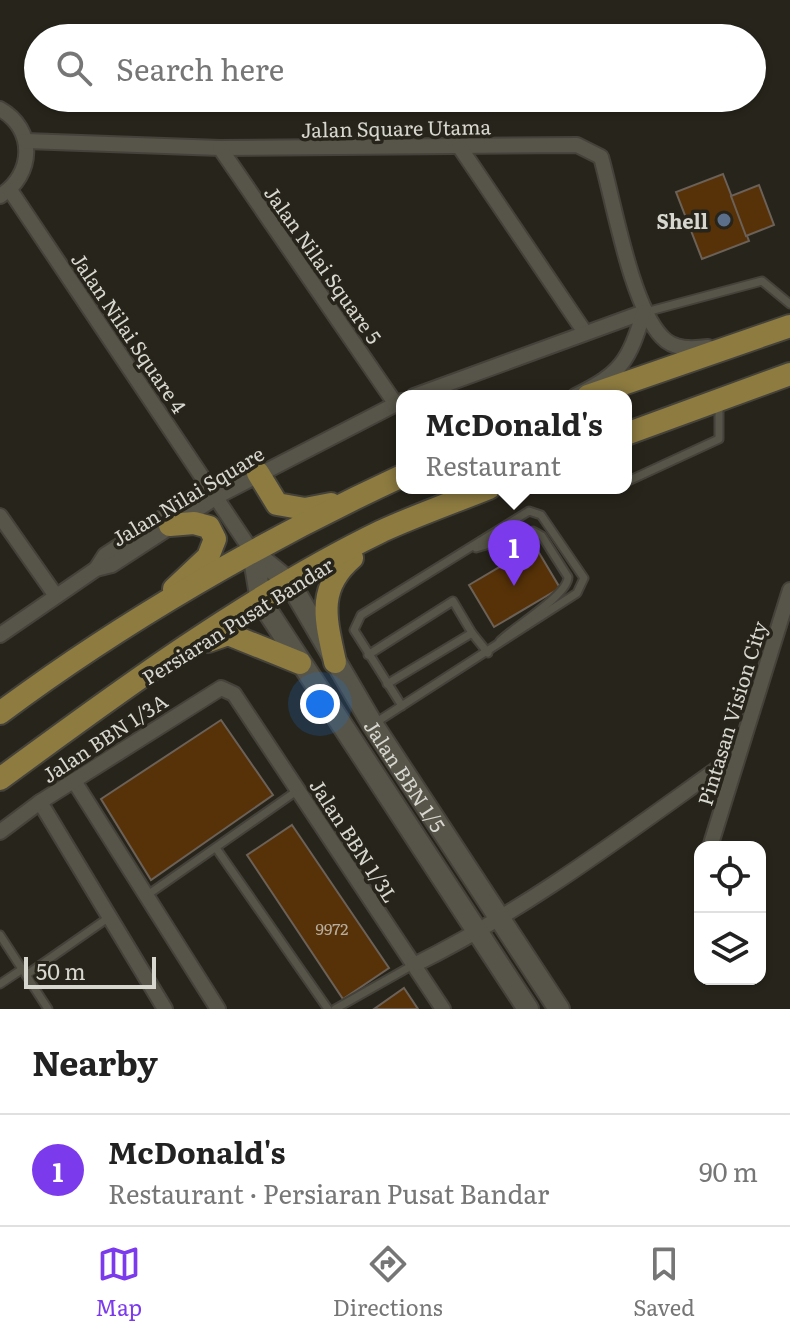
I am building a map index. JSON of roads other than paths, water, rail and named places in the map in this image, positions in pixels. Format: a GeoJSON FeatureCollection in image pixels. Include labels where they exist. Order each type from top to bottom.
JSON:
{"type":"FeatureCollection","features":[{"type":"Feature","properties":{"kind":"main road"},"geometry":{"type":"LineString","coordinates":[[604,390],[790,326]]}},
{"type":"Feature","properties":{"kind":"main road"},"geometry":{"type":"LineString","coordinates":[[632,432],[790,374]]}},
{"type":"Feature","properties":{"kind":"main road"},"geometry":{"type":"LineString","coordinates":[[258,473],[277,504],[305,509],[348,501]]}},
{"type":"Feature","properties":{"kind":"main road"},"geometry":{"type":"LineString","coordinates":[[0,713],[144,618],[253,553],[396,479]]}},
{"type":"Feature","properties":{"kind":"main road","name":"Persiaran Pusat Bandar"},"geometry":{"type":"LineString","coordinates":[[0,779],[190,646],[290,583],[383,531],[474,494]]}},
{"type":"Feature","properties":{"kind":"main road"},"geometry":{"type":"LineString","coordinates":[[144,618],[208,557],[215,539],[209,527],[194,523],[170,525]]}},
{"type":"Feature","properties":{"kind":"main road"},"geometry":{"type":"LineString","coordinates":[[335,662],[326,604],[333,574],[383,531]]}},
{"type":"Feature","properties":{"kind":"main road"},"geometry":{"type":"LineString","coordinates":[[190,646],[228,634],[300,663]]}},
{"type":"Feature","properties":{"kind":"street"},"geometry":{"type":"LineString","coordinates":[[0,109],[20,126],[26,141],[25,168],[5,193]]}},
{"type":"Feature","properties":{"kind":"street","name":"Jalan Square Utama"},"geometry":{"type":"LineString","coordinates":[[26,141],[220,148],[577,145],[601,157],[644,312],[664,340],[686,349],[725,346]]}},
{"type":"Feature","properties":{"kind":"street"},"geometry":{"type":"LineString","coordinates":[[459,146],[584,331]]}},
{"type":"Feature","properties":{"kind":"street","name":"Jalan Nilai Square 5"},"geometry":{"type":"LineString","coordinates":[[220,148],[396,398]]}},
{"type":"Feature","properties":{"kind":"street","name":"Jalan Nilai Square 4"},"geometry":{"type":"LineString","coordinates":[[5,193],[214,491],[253,553]]}},
{"type":"Feature","properties":{"kind":"street"},"geometry":{"type":"LineString","coordinates":[[430,390],[584,331],[644,312]]}},
{"type":"Feature","properties":{"kind":"street"},"geometry":{"type":"LineString","coordinates":[[587,390],[610,379],[632,348],[644,312]]}},
{"type":"Feature","properties":{"kind":"street","name":"Jalan Nilai Square"},"geometry":{"type":"LineString","coordinates":[[0,635],[96,569],[112,565],[214,491],[258,473],[396,404]]}},
{"type":"Feature","properties":{"kind":"street"},"geometry":{"type":"LineString","coordinates":[[96,569],[105,555],[214,491]]}},
{"type":"Feature","properties":{"kind":"street"},"geometry":{"type":"LineString","coordinates":[[0,516],[56,596]]}},
{"type":"Feature","properties":{"kind":"street","name":"Jalan BBN 1/5"},"geometry":{"type":"LineString","coordinates":[[253,553],[290,583],[373,725],[559,1009]]}},
{"type":"Feature","properties":{"kind":"street","name":"Jalan BBN 1/5"},"geometry":{"type":"LineString","coordinates":[[253,553],[261,601],[528,1009]]}},
{"type":"Feature","properties":{"kind":"street","name":"Pintasan Vision City"},"geometry":{"type":"LineString","coordinates":[[712,841],[790,590]]}},
{"type":"Feature","properties":{"kind":"street","name":"Jalan BBN 1/3A"},"geometry":{"type":"LineString","coordinates":[[0,832],[40,802],[207,694],[221,688],[234,694]]}},
{"type":"Feature","properties":{"kind":"street","name":"Jalan BBN 1/3L"},"geometry":{"type":"LineString","coordinates":[[234,694],[443,1009]]}},
{"type":"Feature","properties":{"kind":"street"},"geometry":{"type":"LineString","coordinates":[[414,965],[500,919],[738,754]]}},
{"type":"Feature","properties":{"kind":"street"},"geometry":{"type":"LineString","coordinates":[[74,781],[218,1009]]}},
{"type":"Feature","properties":{"kind":"street"},"geometry":{"type":"LineString","coordinates":[[40,802],[165,1009]]}},
{"type":"Feature","properties":{"kind":"lane"},"geometry":{"type":"LineString","coordinates":[[644,312],[762,281],[790,304]]}},
{"type":"Feature","properties":{"kind":"lane"},"geometry":{"type":"LineString","coordinates":[[632,479],[719,439],[719,399]]}},
{"type":"Feature","properties":{"kind":"lane"},"geometry":{"type":"LineString","coordinates":[[373,725],[577,593],[584,578],[541,515],[529,511],[361,615],[354,630],[402,706]]}},
{"type":"Feature","properties":{"kind":"lane"},"geometry":{"type":"LineString","coordinates":[[463,552],[533,531],[542,536],[568,577],[563,592],[518,623],[487,654]]}},
{"type":"Feature","properties":{"kind":"lane"},"geometry":{"type":"LineString","coordinates":[[368,655],[453,601],[487,654]]}},
{"type":"Feature","properties":{"kind":"lane"},"geometry":{"type":"LineString","coordinates":[[387,684],[472,633]]}},
{"type":"Feature","properties":{"kind":"lane"},"geometry":{"type":"LineString","coordinates":[[146,896],[298,790]]}},
{"type":"Feature","properties":{"kind":"lane"},"geometry":{"type":"LineString","coordinates":[[216,848],[328,1009]]}},
{"type":"Feature","properties":{"kind":"lane"},"geometry":{"type":"LineString","coordinates":[[0,984],[108,918]]}},
{"type":"Feature","properties":{"kind":"lane"},"geometry":{"type":"LineString","coordinates":[[0,935],[48,1009]]}},
{"type":"Feature","properties":{"kind":"lane"},"geometry":{"type":"LineString","coordinates":[[335,1009],[414,965]]}},
{"type":"Feature","properties":{"kind":"place","name":"Shell"},"geometry":{"type":"Point","coordinates":[724,220]}},
{"type":"Feature","properties":{"kind":"place","name":"McDonald's"},"geometry":{"type":"Point","coordinates":[514,586]}}]}
